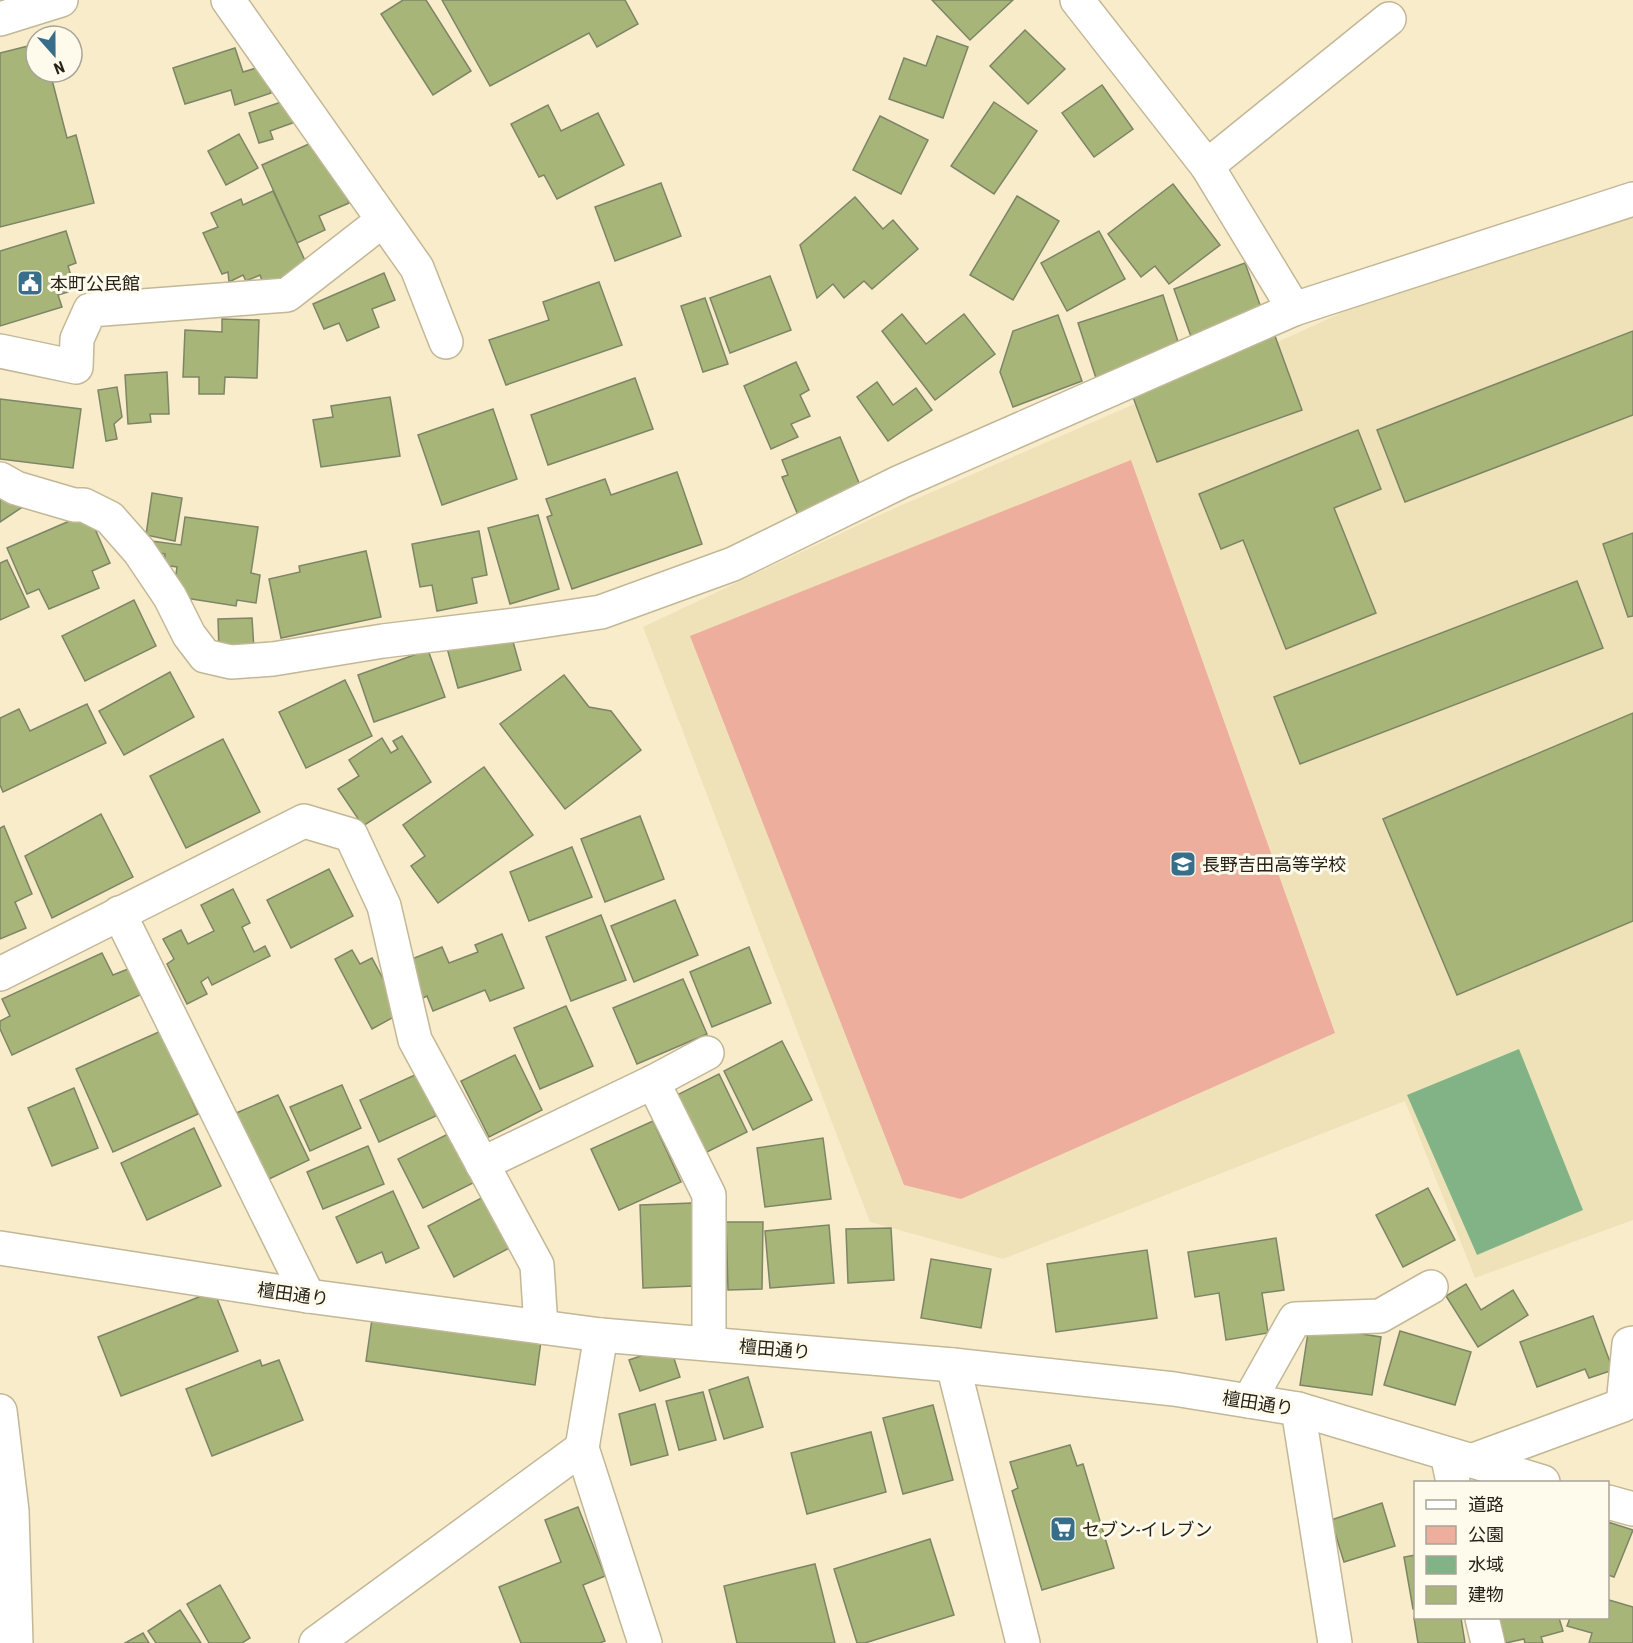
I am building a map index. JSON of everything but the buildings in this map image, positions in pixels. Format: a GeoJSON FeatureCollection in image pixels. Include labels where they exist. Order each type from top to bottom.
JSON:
{"type":"FeatureCollection","features":[{"type":"Feature","properties":{"kind":"street"},"geometry":{"type":"LineString","coordinates":[[0,19],[62,0]]}},
{"type":"Feature","properties":{"kind":"street"},"geometry":{"type":"LineString","coordinates":[[228,0],[417,268],[446,342]]}},
{"type":"Feature","properties":{"kind":"street"},"geometry":{"type":"LineString","coordinates":[[1077,0],[1206,166],[1294,309]]}},
{"type":"Feature","properties":{"kind":"street"},"geometry":{"type":"LineString","coordinates":[[1206,166],[1389,19]]}},
{"type":"Feature","properties":{"kind":"street"},"geometry":{"type":"LineString","coordinates":[[0,479],[16,488],[74,505],[84,505],[110,518],[145,560],[170,597],[189,635],[205,656],[231,662],[273,659],[383,641],[515,626],[602,612],[733,564],[900,482],[1294,309],[1633,199]]}},
{"type":"Feature","properties":{"kind":"street"},"geometry":{"type":"LineString","coordinates":[[0,351],[76,367],[77,339],[90,310],[287,295],[382,221]]}},
{"type":"Feature","properties":{"kind":"street"},"geometry":{"type":"LineString","coordinates":[[0,974],[304,820],[351,835],[384,906],[415,1040],[537,1264],[541,1327]]}},
{"type":"Feature","properties":{"kind":"street"},"geometry":{"type":"LineString","coordinates":[[119,913],[308,1296]]}},
{"type":"Feature","properties":{"kind":"street"},"geometry":{"type":"LineString","coordinates":[[482,1164],[653,1082],[707,1053]]}},
{"type":"Feature","properties":{"kind":"street"},"geometry":{"type":"LineString","coordinates":[[653,1082],[709,1195],[709,1344]]}},
{"type":"Feature","properties":{"kind":"street","name":"檀田通り"},"geometry":{"type":"LineString","coordinates":[[0,1248],[308,1296],[601,1335],[953,1365],[1174,1389],[1298,1408],[1457,1466],[1539,1481]]}},
{"type":"Feature","properties":{"kind":"street"},"geometry":{"type":"LineString","coordinates":[[1249,1401],[1295,1320],[1380,1316],[1431,1287]]}},
{"type":"Feature","properties":{"kind":"street"},"geometry":{"type":"LineString","coordinates":[[601,1335],[582,1448],[645,1643]]}},
{"type":"Feature","properties":{"kind":"street"},"geometry":{"type":"LineString","coordinates":[[1457,1466],[1623,1405],[1629,1344],[1633,1343]]}},
{"type":"Feature","properties":{"kind":"street"},"geometry":{"type":"LineString","coordinates":[[953,1365],[1023,1643]]}},
{"type":"Feature","properties":{"kind":"street"},"geometry":{"type":"LineString","coordinates":[[1298,1408],[1335,1643]]}},
{"type":"Feature","properties":{"kind":"street"},"geometry":{"type":"LineString","coordinates":[[0,1411],[16,1643]]}},
{"type":"Feature","properties":{"kind":"street"},"geometry":{"type":"LineString","coordinates":[[316,1643],[582,1448]]}},
{"type":"Feature","properties":{"kind":"street"},"geometry":{"type":"LineString","coordinates":[[1609,1502],[1633,1509]]}},
{"type":"Feature","properties":{"kind":"street"},"geometry":{"type":"LineString","coordinates":[[1482,1619],[1488,1643]]}},
{"type":"Feature","properties":{"kind":"shaded area","name":"長野吉田高等学校"},"geometry":{"type":"Polygon","coordinates":[[[1633,214],[1633,1220],[1475,1278],[1405,1101],[1003,1259],[870,1222],[643,627],[886,512],[1293,335],[1428,273],[1633,214]]]}},
{"type":"Feature","properties":{"kind":"green space"},"geometry":{"type":"Polygon","coordinates":[[[1131,460],[1335,1033],[961,1199],[904,1185],[690,636],[1131,460]]]}},
{"type":"Feature","properties":{"kind":"water"},"geometry":{"type":"Polygon","coordinates":[[[1519,1049],[1583,1210],[1477,1255],[1407,1095],[1519,1049]]]}},
{"type":"Feature","properties":{"kind":"place","name":"本町公民館"},"geometry":{"type":"Point","coordinates":[30,283]}},
{"type":"Feature","properties":{"kind":"place","name":"長野吉田高等学校"},"geometry":{"type":"Point","coordinates":[1183,864]}},
{"type":"Feature","properties":{"kind":"place","name":"セブン-イレブン"},"geometry":{"type":"Point","coordinates":[1063,1529]}}]}
